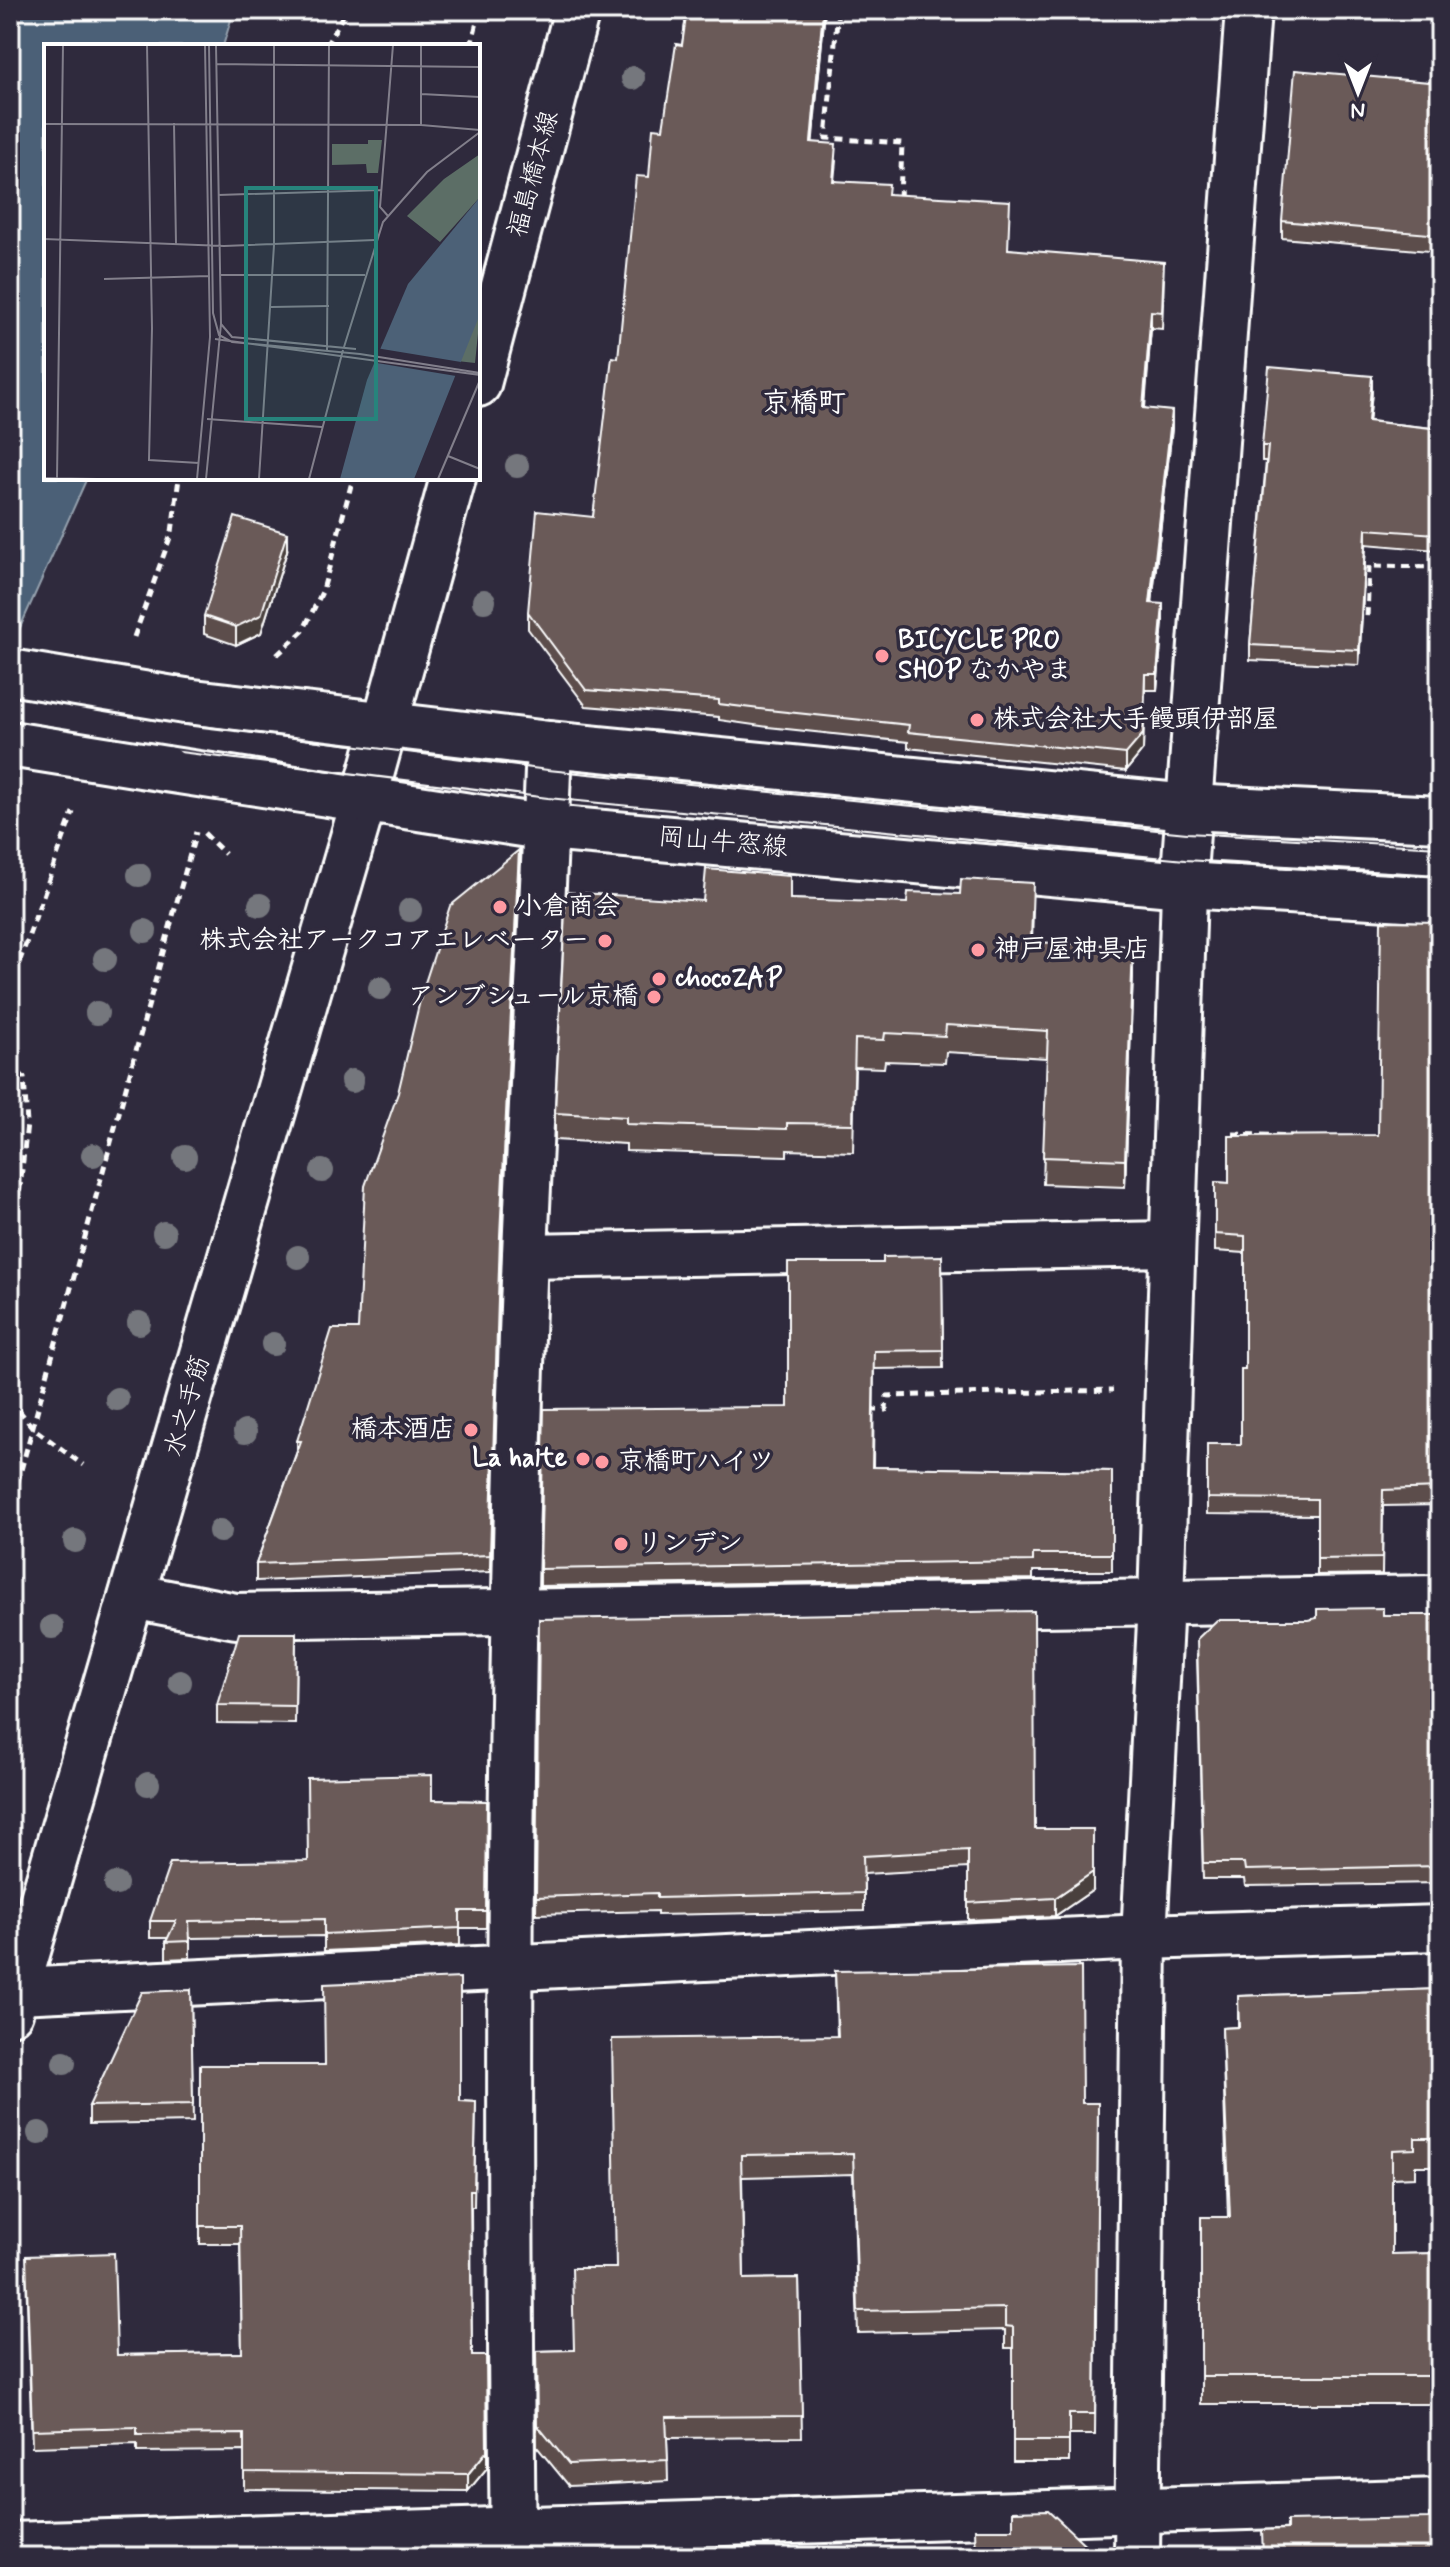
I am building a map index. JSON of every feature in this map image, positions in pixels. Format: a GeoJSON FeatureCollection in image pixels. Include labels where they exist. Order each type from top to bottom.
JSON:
{"type":"FeatureCollection","features":[{"type":"Feature","properties":{"kind":"street","name":"福島橋本線"},"geometry":{"type":"LineString","coordinates":[[480,376],[577,10]]}},
{"type":"Feature","properties":{"kind":"street"},"geometry":{"type":"LineString","coordinates":[[1137,2557],[1144,1937],[1161,1602],[1184,885],[1248,10]]}},
{"type":"Feature","properties":{"kind":"street"},"geometry":{"type":"LineString","coordinates":[[364,800],[452,480]]}},
{"type":"Feature","properties":{"kind":"street"},"geometry":{"type":"LineString","coordinates":[[10,672],[185,701],[549,744],[1188,807],[1440,819]]}},
{"type":"Feature","properties":{"kind":"street","name":"岡山牛窓線"},"geometry":{"type":"LineString","coordinates":[[10,744],[548,828],[1184,885],[1440,900]]}},
{"type":"Feature","properties":{"kind":"street"},"geometry":{"type":"LineString","coordinates":[[513,2542],[512,1968],[516,1614],[525,1256],[548,828],[549,744]]}},
{"type":"Feature","properties":{"kind":"street","name":"水之手筋"},"geometry":{"type":"LineString","coordinates":[[13,2001],[364,800]]}},
{"type":"Feature","properties":{"kind":"street"},"geometry":{"type":"LineString","coordinates":[[525,1256],[1171,1244]]}},
{"type":"Feature","properties":{"kind":"street"},"geometry":{"type":"LineString","coordinates":[[132,1596],[236,1616],[1440,1598]]}},
{"type":"Feature","properties":{"kind":"street"},"geometry":{"type":"LineString","coordinates":[[13,2001],[512,1968],[1144,1937],[1440,1928]]}},
{"type":"Feature","properties":{"kind":"street"},"geometry":{"type":"LineString","coordinates":[[10,2545],[513,2542],[1138,2509],[1440,2501]]}},
{"type":"Feature","properties":{"kind":"path"},"geometry":{"type":"LineString","coordinates":[[327,44],[346,10]]}},
{"type":"Feature","properties":{"kind":"path"},"geometry":{"type":"LineString","coordinates":[[471,44],[479,10]]}},
{"type":"Feature","properties":{"kind":"path"},"geometry":{"type":"LineString","coordinates":[[838,10],[826,138],[902,143],[900,206]]}},
{"type":"Feature","properties":{"kind":"path"},"geometry":{"type":"LineString","coordinates":[[266,660],[303,631],[316,604],[352,480]]}},
{"type":"Feature","properties":{"kind":"path"},"geometry":{"type":"LineString","coordinates":[[1352,617],[1367,618],[1369,566],[1440,567]]}},
{"type":"Feature","properties":{"kind":"path"},"geometry":{"type":"LineString","coordinates":[[10,1510],[197,827],[225,854]]}},
{"type":"Feature","properties":{"kind":"path"},"geometry":{"type":"LineString","coordinates":[[10,1063],[24,1078],[27,1124],[10,1278]]}},
{"type":"Feature","properties":{"kind":"path"},"geometry":{"type":"LineString","coordinates":[[1175,1131],[1300,1136]]}},
{"type":"Feature","properties":{"kind":"path"},"geometry":{"type":"LineString","coordinates":[[855,1410],[886,1410],[887,1396],[1003,1396],[1015,1390],[1166,1390]]}},
{"type":"Feature","properties":{"kind":"path"},"geometry":{"type":"LineString","coordinates":[[10,1399],[33,1428],[83,1465]]}},
{"type":"Feature","properties":{"kind":"water"},"geometry":{"type":"Polygon","coordinates":[[[10,10],[234,10],[224,44],[44,44],[44,480],[86,480],[10,650],[10,10]]]}},
{"type":"Feature","properties":{"kind":"building"},"geometry":{"type":"Polygon","coordinates":[[[687,10],[823,10],[811,142],[836,144],[833,181],[889,184],[888,194],[1010,201],[1008,249],[1164,262],[1162,312],[1151,311],[1143,408],[1172,411],[1150,603],[1163,604],[1157,674],[1145,674],[1143,734],[1126,754],[908,732],[909,725],[719,704],[719,700],[586,690],[528,612],[537,511],[593,517],[612,357],[618,358],[636,176],[649,177],[653,128],[663,129],[676,44],[682,45],[687,10]]]}},
{"type":"Feature","properties":{"kind":"building"},"geometry":{"type":"Polygon","coordinates":[[[1295,70],[1440,83],[1440,235],[1282,221],[1295,70]]]}},
{"type":"Feature","properties":{"kind":"building"},"geometry":{"type":"Polygon","coordinates":[[[1269,367],[1372,376],[1368,421],[1440,429],[1440,500],[1436,534],[1366,529],[1359,650],[1250,645],[1268,446],[1262,446],[1269,367]]]}},
{"type":"Feature","properties":{"kind":"building"},"geometry":{"type":"Polygon","coordinates":[[[235,517],[287,533],[261,615],[236,627],[204,616],[235,517]]]}},
{"type":"Feature","properties":{"kind":"building"},"geometry":{"type":"Polygon","coordinates":[[[519,850],[500,1236],[490,1555],[256,1564],[301,1441],[297,1441],[332,1329],[358,1329],[365,1186],[398,1093],[422,992],[450,906],[519,850]]]}},
{"type":"Feature","properties":{"kind":"building"},"geometry":{"type":"Polygon","coordinates":[[[706,869],[790,876],[790,899],[907,903],[908,892],[960,894],[961,879],[1033,883],[1031,942],[1133,946],[1125,1160],[1043,1157],[1048,1031],[946,1025],[945,1036],[885,1033],[884,1040],[855,1039],[853,1124],[787,1123],[787,1129],[626,1124],[626,1117],[555,1113],[566,892],[703,901],[706,869]]]}},
{"type":"Feature","properties":{"kind":"building"},"geometry":{"type":"Polygon","coordinates":[[[1381,921],[1440,922],[1440,1488],[1383,1490],[1382,1558],[1317,1559],[1317,1499],[1207,1498],[1207,1444],[1241,1444],[1241,1369],[1245,1369],[1245,1236],[1215,1234],[1215,1182],[1229,1183],[1229,1136],[1378,1135],[1381,921]]]}},
{"type":"Feature","properties":{"kind":"building"},"geometry":{"type":"Polygon","coordinates":[[[942,1256],[943,1350],[874,1351],[872,1467],[1112,1471],[1112,1554],[1033,1554],[1033,1561],[540,1569],[544,1409],[788,1407],[788,1263],[883,1263],[883,1257],[942,1256]]]}},
{"type":"Feature","properties":{"kind":"building"},"geometry":{"type":"Polygon","coordinates":[[[1383,1608],[1383,1615],[1440,1615],[1440,1866],[1245,1870],[1244,1863],[1203,1863],[1197,1639],[1217,1620],[1308,1620],[1317,1618],[1317,1609],[1383,1608]]]}},
{"type":"Feature","properties":{"kind":"building"},"geometry":{"type":"Polygon","coordinates":[[[1034,1611],[1035,1829],[1093,1829],[1093,1872],[1055,1898],[968,1903],[968,1850],[863,1856],[864,1893],[657,1898],[657,1893],[536,1897],[539,1619],[1034,1611]]]}},
{"type":"Feature","properties":{"kind":"building"},"geometry":{"type":"Polygon","coordinates":[[[239,1633],[296,1633],[295,1706],[217,1705],[239,1633]]]}},
{"type":"Feature","properties":{"kind":"building"},"geometry":{"type":"Polygon","coordinates":[[[432,1775],[432,1800],[487,1801],[486,1911],[460,1911],[460,1928],[324,1934],[324,1919],[189,1921],[190,1941],[166,1942],[176,1921],[150,1921],[170,1863],[308,1861],[307,1778],[432,1775]]]}},
{"type":"Feature","properties":{"kind":"building"},"geometry":{"type":"Polygon","coordinates":[[[1081,1967],[1082,2103],[1098,2103],[1095,2414],[1069,2414],[1069,2441],[1013,2441],[1013,2327],[1005,2326],[1005,2308],[858,2311],[853,2153],[741,2155],[744,2279],[799,2278],[802,2416],[666,2417],[668,2460],[569,2464],[537,2425],[536,2351],[574,2350],[572,2268],[616,2268],[612,2039],[838,2036],[835,1971],[1081,1967]]]}},
{"type":"Feature","properties":{"kind":"building"},"geometry":{"type":"Polygon","coordinates":[[[460,1978],[460,2101],[476,2102],[474,2190],[470,2190],[472,2356],[486,2356],[487,2451],[468,2474],[244,2472],[244,2434],[137,2435],[137,2427],[32,2430],[26,2256],[114,2253],[117,2355],[242,2353],[240,2226],[200,2226],[200,2065],[325,2065],[324,1984],[460,1978]]]}},
{"type":"Feature","properties":{"kind":"building"},"geometry":{"type":"Polygon","coordinates":[[[1440,1989],[1440,2138],[1415,2138],[1415,2149],[1392,2150],[1392,2254],[1440,2253],[1440,2376],[1201,2376],[1201,2217],[1230,2217],[1222,2028],[1239,2027],[1238,1996],[1440,1989]]]}},
{"type":"Feature","properties":{"kind":"building"},"geometry":{"type":"Polygon","coordinates":[[[191,1990],[193,2104],[89,2106],[142,1992],[191,1990]]]}},
{"type":"Feature","properties":{"kind":"building"},"geometry":{"type":"Polygon","coordinates":[[[1048,2510],[1093,2552],[1093,2557],[976,2557],[975,2529],[1013,2529],[1013,2511],[1048,2510]]]}},
{"type":"Feature","properties":{"kind":"building"},"geometry":{"type":"Polygon","coordinates":[[[1440,2513],[1440,2557],[1263,2557],[1262,2530],[1287,2529],[1287,2521],[1429,2518],[1429,2514],[1440,2513]]]}},
{"type":"Feature","properties":{"kind":"tram line"},"geometry":{"type":"LineString","coordinates":[[10,696],[185,724],[548,770],[1187,833],[1440,847]]}},
{"type":"Feature","properties":{"kind":"tram line"},"geometry":{"type":"LineString","coordinates":[[10,726],[172,751],[548,798],[1185,860],[1440,875]]}},
{"type":"Feature","properties":{"kind":"place","name":"BICYCLE PRO SHOP なかやま"},"geometry":{"type":"Point","coordinates":[882,656]}},
{"type":"Feature","properties":{"kind":"place","name":"株式会社大手饅頭伊部屋"},"geometry":{"type":"Point","coordinates":[977,720]}},
{"type":"Feature","properties":{"kind":"place","name":"小倉商会"},"geometry":{"type":"Point","coordinates":[500,907]}},
{"type":"Feature","properties":{"kind":"place","name":"株式会社アークコアエレベーター"},"geometry":{"type":"Point","coordinates":[605,941]}},
{"type":"Feature","properties":{"kind":"place","name":"神戸屋神具店"},"geometry":{"type":"Point","coordinates":[978,950]}},
{"type":"Feature","properties":{"kind":"place","name":"chocoZAP"},"geometry":{"type":"Point","coordinates":[659,979]}},
{"type":"Feature","properties":{"kind":"place","name":"アンブシュール京橋"},"geometry":{"type":"Point","coordinates":[654,997]}},
{"type":"Feature","properties":{"kind":"place","name":"橋本酒店"},"geometry":{"type":"Point","coordinates":[471,1430]}},
{"type":"Feature","properties":{"kind":"place","name":"La halte"},"geometry":{"type":"Point","coordinates":[583,1459]}},
{"type":"Feature","properties":{"kind":"place","name":"京橋町ハイツ"},"geometry":{"type":"Point","coordinates":[602,1462]}},
{"type":"Feature","properties":{"kind":"place","name":"リンデン"},"geometry":{"type":"Point","coordinates":[621,1544]}},
{"type":"Feature","properties":{"kind":"district","name":"京橋町"},"geometry":{"type":"Point","coordinates":[804,403]}}]}
